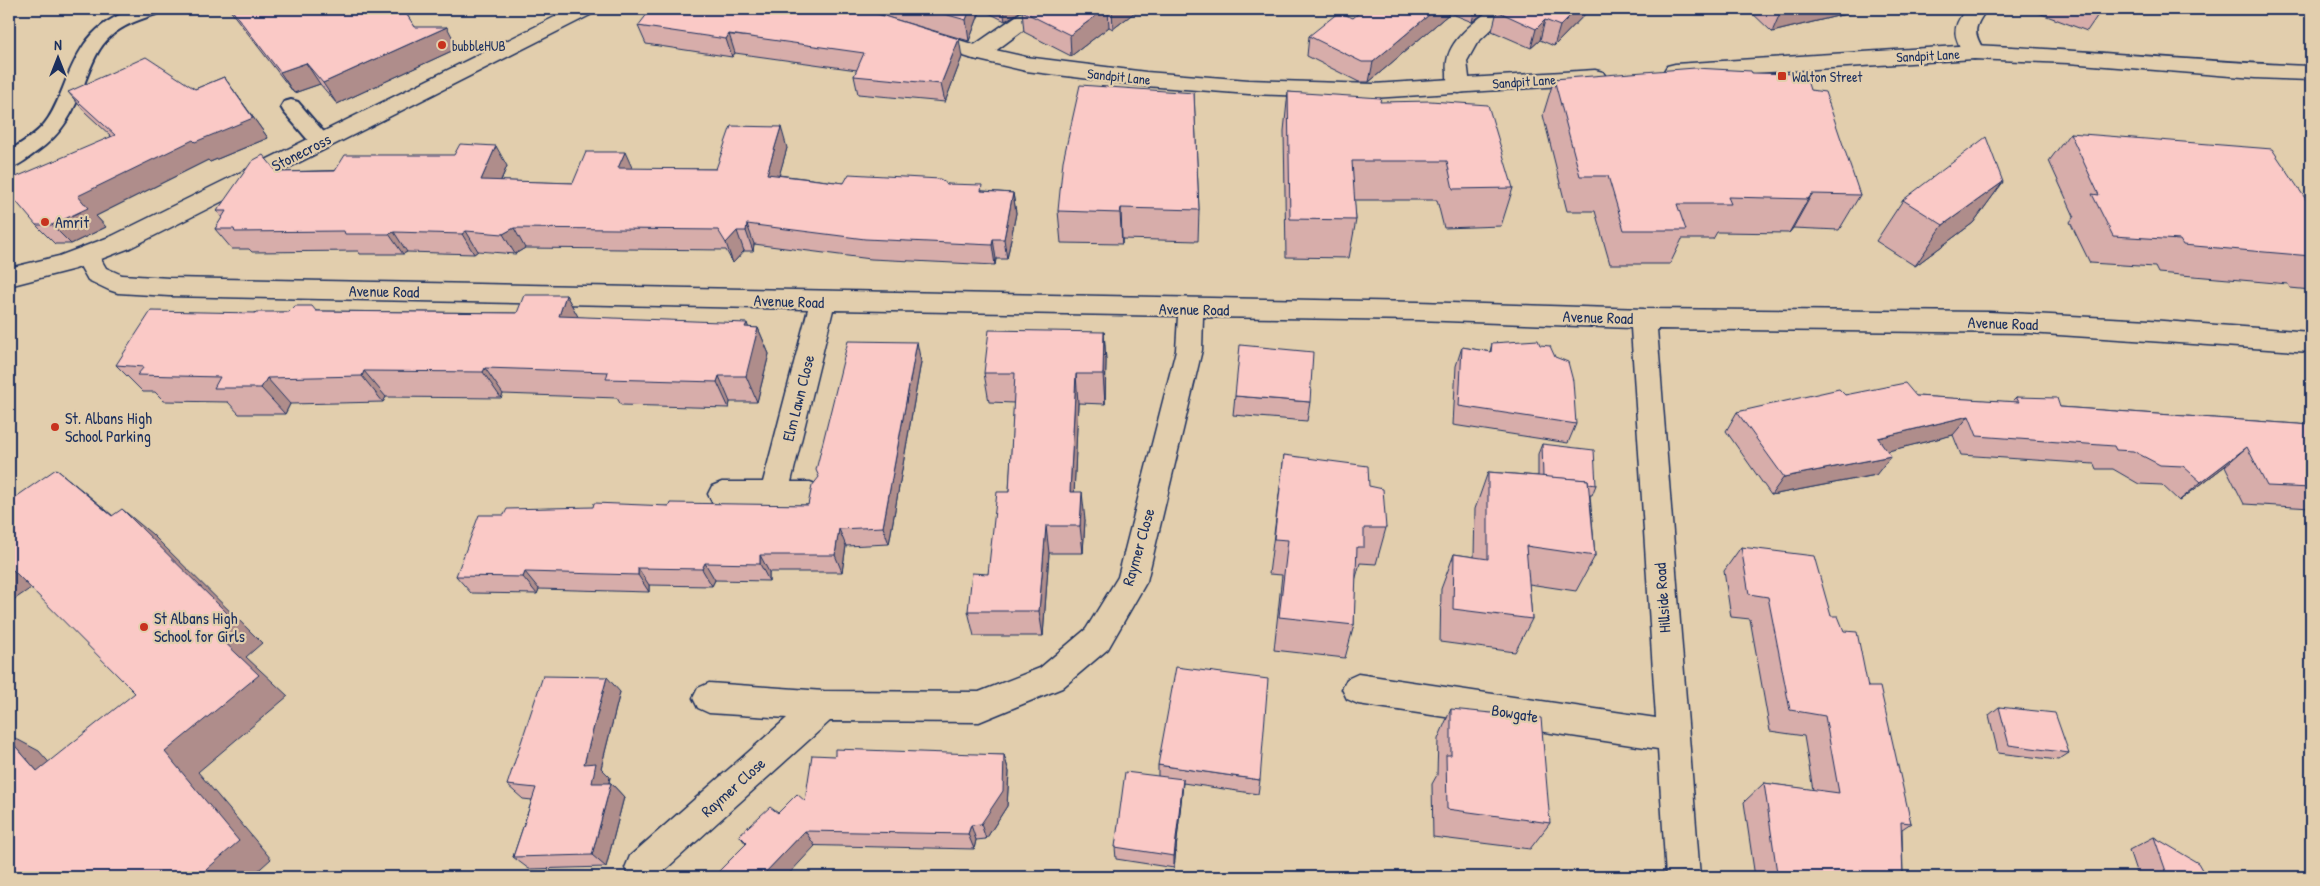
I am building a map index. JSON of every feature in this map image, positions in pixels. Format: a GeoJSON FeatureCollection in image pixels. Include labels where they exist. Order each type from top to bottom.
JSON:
{"type":"FeatureCollection","features":[{"type":"Feature","properties":{"kind":"street","name":"Stonecross"},"geometry":{"type":"LineString","coordinates":[[9,277],[38,272],[87,257],[587,9]]}},
{"type":"Feature","properties":{"kind":"street"},"geometry":{"type":"LineString","coordinates":[[978,53],[1039,9]]}},
{"type":"Feature","properties":{"kind":"street"},"geometry":{"type":"LineString","coordinates":[[1458,86],[1456,61],[1468,39],[1503,9]]}},
{"type":"Feature","properties":{"kind":"street"},"geometry":{"type":"LineString","coordinates":[[1974,52],[1964,35],[1965,25],[1976,9]]}},
{"type":"Feature","properties":{"kind":"street","name":"Sandpit Lane"},"geometry":{"type":"LineString","coordinates":[[908,32],[978,53],[1026,64],[1084,72],[1227,85],[1373,92],[1616,75]]}},
{"type":"Feature","properties":{"kind":"street","name":"Sandpit Lane"},"geometry":{"type":"LineString","coordinates":[[1656,72],[1974,52],[2068,56],[2256,71],[2311,73]]}},
{"type":"Feature","properties":{"kind":"street","name":"Avenue Road"},"geometry":{"type":"LineString","coordinates":[[87,257],[97,274],[118,284],[160,287],[641,296],[822,302],[1023,303],[1191,308],[1416,311],[1643,318],[1998,323],[2106,327],[2311,342]]}},
{"type":"Feature","properties":{"kind":"street","name":"Elm Lawn Close"},"geometry":{"type":"LineString","coordinates":[[774,494],[822,302]]}},
{"type":"Feature","properties":{"kind":"street","name":"Raymer Close"},"geometry":{"type":"LineString","coordinates":[[709,698],[824,706],[979,707],[1051,678],[1097,638],[1132,581],[1189,350],[1191,308]]}},
{"type":"Feature","properties":{"kind":"street","name":"Hillside Road"},"geometry":{"type":"LineString","coordinates":[[1643,318],[1683,877]]}},
{"type":"Feature","properties":{"kind":"street"},"geometry":{"type":"LineString","coordinates":[[722,494],[810,494]]}},
{"type":"Feature","properties":{"kind":"street","name":"Bowgate"},"geometry":{"type":"LineString","coordinates":[[1358,689],[1672,736]]}},
{"type":"Feature","properties":{"kind":"street","name":"Raymer Close"},"geometry":{"type":"LineString","coordinates":[[642,868],[824,706]]}},
{"type":"Feature","properties":{"kind":"lane"},"geometry":{"type":"LineString","coordinates":[[9,161],[53,128],[69,102],[88,54],[103,32],[116,23],[152,9]]}},
{"type":"Feature","properties":{"kind":"lane"},"geometry":{"type":"LineString","coordinates":[[291,107],[320,142]]}},
{"type":"Feature","properties":{"kind":"building"},"geometry":{"type":"Polygon","coordinates":[[[231,9],[403,9],[415,27],[447,27],[323,83],[306,63],[280,72],[231,9]]]}},
{"type":"Feature","properties":{"kind":"building"},"geometry":{"type":"Polygon","coordinates":[[[651,9],[842,9],[871,12],[959,39],[941,84],[854,76],[864,53],[729,34],[726,39],[638,26],[651,9]]]}},
{"type":"Feature","properties":{"kind":"building"},"geometry":{"type":"Polygon","coordinates":[[[926,9],[970,9],[966,20],[926,9]]]}},
{"type":"Feature","properties":{"kind":"building"},"geometry":{"type":"Polygon","coordinates":[[[1025,9],[1105,9],[1070,35],[1022,11],[1025,9]]]}},
{"type":"Feature","properties":{"kind":"building"},"geometry":{"type":"Polygon","coordinates":[[[1364,9],[1436,9],[1373,62],[1362,62],[1309,36],[1339,12],[1353,18],[1364,9]]]}},
{"type":"Feature","properties":{"kind":"building"},"geometry":{"type":"Polygon","coordinates":[[[1500,9],[1577,9],[1560,26],[1545,20],[1536,29],[1497,11],[1500,9]]]}},
{"type":"Feature","properties":{"kind":"building"},"geometry":{"type":"Polygon","coordinates":[[[146,57],[195,89],[224,77],[253,118],[195,142],[193,140],[78,196],[88,208],[52,225],[36,225],[9,193],[9,180],[115,135],[68,92],[146,57]]]}},
{"type":"Feature","properties":{"kind":"building"},"geometry":{"type":"Polygon","coordinates":[[[1695,68],[1751,71],[1752,73],[1805,74],[1810,90],[1825,92],[1860,195],[1812,194],[1808,199],[1728,197],[1731,204],[1677,204],[1686,230],[1624,230],[1608,176],[1580,176],[1554,79],[1695,68]]]}},
{"type":"Feature","properties":{"kind":"building"},"geometry":{"type":"Polygon","coordinates":[[[1080,85],[1194,93],[1199,210],[1121,208],[1120,213],[1058,211],[1063,161],[1080,85]]]}},
{"type":"Feature","properties":{"kind":"building"},"geometry":{"type":"Polygon","coordinates":[[[1288,92],[1381,98],[1380,102],[1430,101],[1488,105],[1513,188],[1453,189],[1447,161],[1352,161],[1356,220],[1290,219],[1288,92]]]}},
{"type":"Feature","properties":{"kind":"building"},"geometry":{"type":"Polygon","coordinates":[[[731,126],[781,127],[767,174],[844,183],[849,174],[940,179],[947,184],[982,185],[981,191],[1013,193],[1004,239],[993,239],[992,245],[865,239],[747,224],[746,231],[737,231],[726,243],[718,230],[514,228],[503,234],[466,231],[462,234],[394,232],[389,234],[345,234],[344,231],[235,232],[234,229],[215,229],[226,211],[217,211],[252,161],[263,155],[277,172],[335,171],[345,155],[454,155],[460,144],[496,146],[481,180],[573,183],[586,152],[625,152],[618,168],[716,169],[731,126]]]}},
{"type":"Feature","properties":{"kind":"building"},"geometry":{"type":"Polygon","coordinates":[[[2070,133],[2272,149],[2311,207],[2311,256],[2183,245],[2180,240],[2113,236],[2092,194],[2099,195],[2070,133]]]}},
{"type":"Feature","properties":{"kind":"building"},"geometry":{"type":"Polygon","coordinates":[[[1986,137],[2003,182],[1943,225],[1903,200],[1986,137]]]}},
{"type":"Feature","properties":{"kind":"building"},"geometry":{"type":"Polygon","coordinates":[[[524,295],[566,295],[559,316],[747,323],[745,327],[758,328],[746,376],[719,376],[717,382],[606,379],[608,372],[485,368],[483,372],[364,371],[362,376],[267,378],[261,388],[214,388],[220,377],[137,375],[144,367],[116,365],[151,311],[289,312],[295,306],[312,306],[316,311],[517,313],[524,295]]]}},
{"type":"Feature","properties":{"kind":"building"},"geometry":{"type":"Polygon","coordinates":[[[989,330],[1104,332],[1103,374],[1076,374],[1070,492],[1082,492],[1080,526],[1046,526],[1039,611],[968,611],[972,573],[988,574],[997,492],[1009,492],[1015,373],[984,373],[989,330]]]}},
{"type":"Feature","properties":{"kind":"building"},"geometry":{"type":"Polygon","coordinates":[[[1538,340],[1540,345],[1550,346],[1555,357],[1568,362],[1573,381],[1576,424],[1459,406],[1462,347],[1491,352],[1492,343],[1538,340]]]}},
{"type":"Feature","properties":{"kind":"building"},"geometry":{"type":"Polygon","coordinates":[[[848,341],[917,342],[883,527],[839,529],[835,555],[760,555],[760,564],[705,563],[702,569],[638,568],[638,575],[525,572],[523,577],[456,576],[479,515],[504,515],[507,509],[593,507],[594,503],[669,506],[670,503],[808,505],[812,486],[819,477],[816,470],[848,341]]]}},
{"type":"Feature","properties":{"kind":"building"},"geometry":{"type":"Polygon","coordinates":[[[1240,345],[1313,352],[1310,402],[1235,396],[1240,345]]]}},
{"type":"Feature","properties":{"kind":"building"},"geometry":{"type":"Polygon","coordinates":[[[1905,383],[1916,396],[2019,402],[2016,397],[2057,398],[2060,407],[2311,425],[2311,488],[2267,486],[2247,447],[2201,482],[2183,466],[2160,465],[2133,451],[2116,450],[2114,446],[1977,436],[1969,416],[1878,438],[1891,456],[1784,477],[1737,412],[1839,389],[1845,395],[1905,383]]]}},
{"type":"Feature","properties":{"kind":"building"},"geometry":{"type":"Polygon","coordinates":[[[1542,444],[1594,450],[1596,485],[1589,484],[1588,480],[1543,477],[1542,444]]]}},
{"type":"Feature","properties":{"kind":"building"},"geometry":{"type":"Polygon","coordinates":[[[1284,455],[1368,466],[1369,486],[1383,489],[1386,528],[1364,528],[1364,547],[1357,547],[1354,625],[1279,617],[1288,540],[1274,539],[1284,455]]]}},
{"type":"Feature","properties":{"kind":"building"},"geometry":{"type":"Polygon","coordinates":[[[56,469],[112,516],[122,509],[234,620],[217,635],[259,675],[165,752],[239,841],[198,877],[9,877],[9,739],[37,771],[135,693],[9,566],[9,500],[56,469]]]}},
{"type":"Feature","properties":{"kind":"building"},"geometry":{"type":"Polygon","coordinates":[[[1488,472],[1588,480],[1595,556],[1526,546],[1532,619],[1453,609],[1454,554],[1488,559],[1488,472]]]}},
{"type":"Feature","properties":{"kind":"building"},"geometry":{"type":"Polygon","coordinates":[[[1741,547],[1814,556],[1831,616],[1838,616],[1844,631],[1857,632],[1868,687],[1880,687],[1911,823],[1901,822],[1903,877],[1806,877],[1777,873],[1764,783],[1839,793],[1825,716],[1790,710],[1768,597],[1749,594],[1741,547]]]}},
{"type":"Feature","properties":{"kind":"building"},"geometry":{"type":"Polygon","coordinates":[[[1176,667],[1268,679],[1260,780],[1158,765],[1176,667]]]}},
{"type":"Feature","properties":{"kind":"building"},"geometry":{"type":"Polygon","coordinates":[[[543,676],[607,677],[584,764],[596,763],[592,783],[611,783],[592,855],[513,857],[536,788],[507,785],[543,676]]]}},
{"type":"Feature","properties":{"kind":"building"},"geometry":{"type":"Polygon","coordinates":[[[1999,707],[2055,713],[2069,753],[2009,745],[1999,707]]]}},
{"type":"Feature","properties":{"kind":"building"},"geometry":{"type":"Polygon","coordinates":[[[1451,709],[1541,718],[1550,823],[1447,809],[1446,755],[1451,755],[1451,709]]]}},
{"type":"Feature","properties":{"kind":"building"},"geometry":{"type":"Polygon","coordinates":[[[835,749],[1004,755],[1003,791],[981,824],[971,825],[968,834],[805,831],[763,877],[713,877],[747,843],[739,835],[770,807],[778,813],[797,794],[805,801],[812,755],[835,756],[835,749]]]}},
{"type":"Feature","properties":{"kind":"building"},"geometry":{"type":"Polygon","coordinates":[[[1125,772],[1183,779],[1174,856],[1115,847],[1125,772]]]}},
{"type":"Feature","properties":{"kind":"building"},"geometry":{"type":"Polygon","coordinates":[[[2154,837],[2198,863],[2205,875],[2226,877],[2168,877],[2154,837]]]}},
{"type":"Feature","properties":{"kind":"place","name":"bubbleHUB"},"geometry":{"type":"Point","coordinates":[442,45]}},
{"type":"Feature","properties":{"kind":"place","name":"Walton Street"},"geometry":{"type":"Point","coordinates":[1782,76]}},
{"type":"Feature","properties":{"kind":"place","name":"Amrit"},"geometry":{"type":"Point","coordinates":[45,222]}},
{"type":"Feature","properties":{"kind":"place","name":"St. Albans High School Parking"},"geometry":{"type":"Point","coordinates":[55,427]}},
{"type":"Feature","properties":{"kind":"place","name":"St Albans High School for Girls"},"geometry":{"type":"Point","coordinates":[144,627]}}]}
